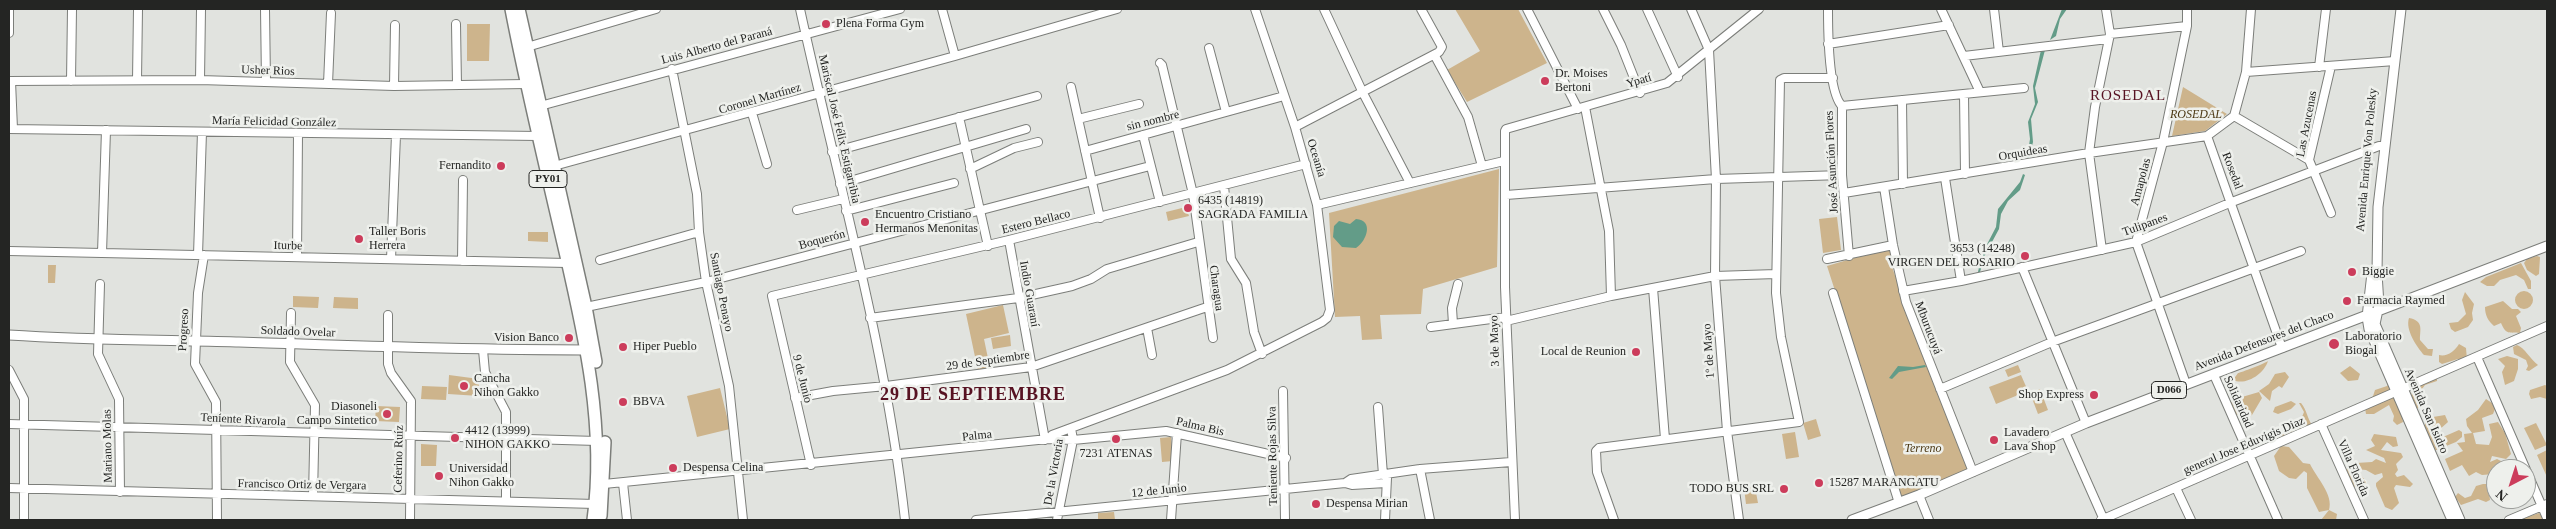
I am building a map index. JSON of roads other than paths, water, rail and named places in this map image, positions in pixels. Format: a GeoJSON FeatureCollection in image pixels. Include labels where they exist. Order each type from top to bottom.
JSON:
{"type":"FeatureCollection","features":[{"type":"Feature","properties":{"kind":"highway","name":"PY01"},"geometry":{"type":"LineString","coordinates":[[511,9],[567,263],[590,350],[604,421],[604,484],[600,520]]}},
{"type":"Feature","properties":{"kind":"highway","name":"PY01"},"geometry":{"type":"LineString","coordinates":[[519,9],[586,307],[597,441],[593,520]]}},
{"type":"Feature","properties":{"kind":"main road","name":"Avenida Enrique Von Polesky"},"geometry":{"type":"LineString","coordinates":[[2392,61],[2395,9]]}},
{"type":"Feature","properties":{"kind":"main road","name":"Avenida Enrique Von Polesky"},"geometry":{"type":"LineString","coordinates":[[2368,314],[2371,289],[2372,207],[2401,9]]}},
{"type":"Feature","properties":{"kind":"main road","name":"Avenida Enrique Von Polesky"},"geometry":{"type":"LineString","coordinates":[[2378,311],[2377,232],[2382,146]]}},
{"type":"Feature","properties":{"kind":"main road","name":"Avenida Defensores del Chaco"},"geometry":{"type":"LineString","coordinates":[[1852,520],[1919,496],[2086,423],[2547,246]]}},
{"type":"Feature","properties":{"kind":"main road","name":"Avenida San Isidro"},"geometry":{"type":"LineString","coordinates":[[2378,311],[2375,324],[2399,391],[2452,520]]}},
{"type":"Feature","properties":{"kind":"main road","name":"Avenida San Isidro"},"geometry":{"type":"LineString","coordinates":[[2368,314],[2369,329],[2460,520]]}},
{"type":"Feature","properties":{"kind":"main road","name":"Soldado Ovelar"},"geometry":{"type":"LineString","coordinates":[[9,335],[97,341],[194,341],[483,350],[590,350]]}},
{"type":"Feature","properties":{"kind":"street"},"geometry":{"type":"LineString","coordinates":[[9,9],[9,33]]}},
{"type":"Feature","properties":{"kind":"street"},"geometry":{"type":"LineString","coordinates":[[71,81],[72,9]]}},
{"type":"Feature","properties":{"kind":"street"},"geometry":{"type":"LineString","coordinates":[[137,80],[138,9]]}},
{"type":"Feature","properties":{"kind":"street"},"geometry":{"type":"LineString","coordinates":[[200,80],[201,9]]}},
{"type":"Feature","properties":{"kind":"street"},"geometry":{"type":"LineString","coordinates":[[265,9],[266,82]]}},
{"type":"Feature","properties":{"kind":"street"},"geometry":{"type":"LineString","coordinates":[[527,47],[656,9]]}},
{"type":"Feature","properties":{"kind":"street","name":"Mariscal José Félix Estigarribia"},"geometry":{"type":"LineString","coordinates":[[800,9],[886,386],[898,456],[905,520]]}},
{"type":"Feature","properties":{"kind":"street","name":"Luis Alberto del Paraná"},"geometry":{"type":"LineString","coordinates":[[540,106],[900,9]]}},
{"type":"Feature","properties":{"kind":"street"},"geometry":{"type":"LineString","coordinates":[[942,9],[955,56]]}},
{"type":"Feature","properties":{"kind":"street"},"geometry":{"type":"LineString","coordinates":[[1084,9],[1086,17]]}},
{"type":"Feature","properties":{"kind":"street","name":"Coronel Martínez"},"geometry":{"type":"LineString","coordinates":[[554,166],[752,113],[1117,9]]}},
{"type":"Feature","properties":{"kind":"street","name":"Oceanía"},"geometry":{"type":"LineString","coordinates":[[1255,9],[1318,205],[1330,310],[1327,318]]}},
{"type":"Feature","properties":{"kind":"street"},"geometry":{"type":"LineString","coordinates":[[1324,9],[1363,92],[1410,183]]}},
{"type":"Feature","properties":{"kind":"street"},"geometry":{"type":"LineString","coordinates":[[1294,127],[1437,54],[1442,47],[1421,9]]}},
{"type":"Feature","properties":{"kind":"street"},"geometry":{"type":"LineString","coordinates":[[1527,9],[1582,108],[1609,231],[1611,296]]}},
{"type":"Feature","properties":{"kind":"street"},"geometry":{"type":"LineString","coordinates":[[1603,9],[1621,45],[1640,93]]}},
{"type":"Feature","properties":{"kind":"street"},"geometry":{"type":"LineString","coordinates":[[1647,9],[1678,77]]}},
{"type":"Feature","properties":{"kind":"street"},"geometry":{"type":"LineString","coordinates":[[1691,9],[1709,50]]}},
{"type":"Feature","properties":{"kind":"street","name":"Ypatí"},"geometry":{"type":"LineString","coordinates":[[1504,161],[1503,134],[1506,129],[1640,93],[1668,83],[1678,77],[1759,9]]}},
{"type":"Feature","properties":{"kind":"street","name":"José Asunción Flores"},"geometry":{"type":"LineString","coordinates":[[1828,9],[1828,44],[1833,78],[1839,102],[1842,106],[1842,175],[1849,256]]}},
{"type":"Feature","properties":{"kind":"street"},"geometry":{"type":"LineString","coordinates":[[1941,9],[1980,92]]}},
{"type":"Feature","properties":{"kind":"street"},"geometry":{"type":"LineString","coordinates":[[1994,9],[1999,52]]}},
{"type":"Feature","properties":{"kind":"street"},"geometry":{"type":"LineString","coordinates":[[2102,250],[2089,153],[2109,36],[2106,9]]}},
{"type":"Feature","properties":{"kind":"street","name":"Amapolas"},"geometry":{"type":"LineString","coordinates":[[2136,242],[2163,142],[2187,26],[2187,9]]}},
{"type":"Feature","properties":{"kind":"street"},"geometry":{"type":"LineString","coordinates":[[2207,136],[2234,116],[2246,72],[2251,9]]}},
{"type":"Feature","properties":{"kind":"street"},"geometry":{"type":"LineString","coordinates":[[2319,66],[2326,9]]}},
{"type":"Feature","properties":{"kind":"street"},"geometry":{"type":"LineString","coordinates":[[328,84],[331,13]]}},
{"type":"Feature","properties":{"kind":"street"},"geometry":{"type":"LineString","coordinates":[[456,24],[457,86]]}},
{"type":"Feature","properties":{"kind":"street"},"geometry":{"type":"LineString","coordinates":[[394,86],[395,25]]}},
{"type":"Feature","properties":{"kind":"street"},"geometry":{"type":"LineString","coordinates":[[1828,44],[1949,25]]}},
{"type":"Feature","properties":{"kind":"street"},"geometry":{"type":"LineString","coordinates":[[1964,56],[2187,26]]}},
{"type":"Feature","properties":{"kind":"street"},"geometry":{"type":"LineString","coordinates":[[1209,48],[1226,112]]}},
{"type":"Feature","properties":{"kind":"street","name":"1º de Mayo"},"geometry":{"type":"LineString","coordinates":[[1709,50],[1716,179],[1715,276],[1727,431],[1738,520]]}},
{"type":"Feature","properties":{"kind":"street"},"geometry":{"type":"LineString","coordinates":[[1437,54],[1468,117],[1482,166]]}},
{"type":"Feature","properties":{"kind":"street"},"geometry":{"type":"LineString","coordinates":[[2246,72],[2392,61]]}},
{"type":"Feature","properties":{"kind":"street","name":"Charagua"},"geometry":{"type":"LineString","coordinates":[[1160,63],[1193,194],[1207,307],[1213,338]]}},
{"type":"Feature","properties":{"kind":"street","name":"Las Azucenas"},"geometry":{"type":"LineString","coordinates":[[2331,66],[2309,160],[2331,213]]}},
{"type":"Feature","properties":{"kind":"street","name":"Santiago Penayo"},"geometry":{"type":"LineString","coordinates":[[672,69],[686,131],[697,194],[699,232],[706,282],[729,386],[743,520]]}},
{"type":"Feature","properties":{"kind":"street"},"geometry":{"type":"LineString","coordinates":[[1614,520],[1599,480],[1596,451],[1602,446],[1799,422],[1781,337],[1776,274],[1780,80],[1784,78],[1833,78]]}},
{"type":"Feature","properties":{"kind":"street","name":"Usher Rios"},"geometry":{"type":"LineString","coordinates":[[10,81],[200,80],[394,86],[526,84]]}},
{"type":"Feature","properties":{"kind":"street"},"geometry":{"type":"LineString","coordinates":[[10,81],[11,129]]}},
{"type":"Feature","properties":{"kind":"street"},"geometry":{"type":"LineString","coordinates":[[1071,87],[1100,218]]}},
{"type":"Feature","properties":{"kind":"street"},"geometry":{"type":"LineString","coordinates":[[1842,106],[2024,88]]}},
{"type":"Feature","properties":{"kind":"street"},"geometry":{"type":"LineString","coordinates":[[1964,94],[1965,174]]}},
{"type":"Feature","properties":{"kind":"street"},"geometry":{"type":"LineString","coordinates":[[832,152],[1036,96]]}},
{"type":"Feature","properties":{"kind":"street","name":"sin nombre"},"geometry":{"type":"LineString","coordinates":[[1085,151],[1284,96]]}},
{"type":"Feature","properties":{"kind":"street"},"geometry":{"type":"LineString","coordinates":[[1902,100],[1903,184]]}},
{"type":"Feature","properties":{"kind":"street"},"geometry":{"type":"LineString","coordinates":[[1078,118],[1139,104]]}},
{"type":"Feature","properties":{"kind":"street"},"geometry":{"type":"LineString","coordinates":[[752,113],[767,164]]}},
{"type":"Feature","properties":{"kind":"street"},"geometry":{"type":"LineString","coordinates":[[2234,116],[2309,160]]}},
{"type":"Feature","properties":{"kind":"street"},"geometry":{"type":"LineString","coordinates":[[958,117],[988,246]]}},
{"type":"Feature","properties":{"kind":"street","name":"María Felicidad González"},"geometry":{"type":"LineString","coordinates":[[11,129],[538,136]]}},
{"type":"Feature","properties":{"kind":"street"},"geometry":{"type":"LineString","coordinates":[[840,184],[1026,129]]}},
{"type":"Feature","properties":{"kind":"street"},"geometry":{"type":"LineString","coordinates":[[102,253],[106,130]]}},
{"type":"Feature","properties":{"kind":"street","name":"Progreso"},"geometry":{"type":"LineString","coordinates":[[202,132],[201,255],[194,341],[195,364],[216,402],[217,520]]}},
{"type":"Feature","properties":{"kind":"street"},"geometry":{"type":"LineString","coordinates":[[297,257],[298,134]]}},
{"type":"Feature","properties":{"kind":"street"},"geometry":{"type":"LineString","coordinates":[[391,259],[396,135]]}},
{"type":"Feature","properties":{"kind":"street"},"geometry":{"type":"LineString","coordinates":[[1143,135],[1160,202]]}},
{"type":"Feature","properties":{"kind":"street","name":"Orquideas"},"geometry":{"type":"LineString","coordinates":[[1844,194],[2089,153],[2207,136]]}},
{"type":"Feature","properties":{"kind":"street","name":"Rosedal"},"geometry":{"type":"LineString","coordinates":[[2207,136],[2232,202],[2282,348]]}},
{"type":"Feature","properties":{"kind":"street"},"geometry":{"type":"LineString","coordinates":[[970,169],[1014,148],[1038,142]]}},
{"type":"Feature","properties":{"kind":"street","name":"Tulipanes"},"geometry":{"type":"LineString","coordinates":[[1903,291],[1961,281],[2136,242],[2232,202],[2382,146]]}},
{"type":"Feature","properties":{"kind":"street"},"geometry":{"type":"LineString","coordinates":[[1318,205],[1504,161]]}},
{"type":"Feature","properties":{"kind":"street","name":"3 de Mayo"},"geometry":{"type":"LineString","coordinates":[[1504,161],[1506,195],[1506,319],[1515,520]]}},
{"type":"Feature","properties":{"kind":"street","name":"Estero Bellaco"},"geometry":{"type":"LineString","coordinates":[[771,298],[1100,218],[1306,164]]}},
{"type":"Feature","properties":{"kind":"street","name":"Boquerón"},"geometry":{"type":"LineString","coordinates":[[586,307],[706,282],[853,242],[1150,166]]}},
{"type":"Feature","properties":{"kind":"street"},"geometry":{"type":"LineString","coordinates":[[1506,195],[1716,179],[1842,175]]}},
{"type":"Feature","properties":{"kind":"street"},"geometry":{"type":"LineString","coordinates":[[1945,178],[1961,281]]}},
{"type":"Feature","properties":{"kind":"street"},"geometry":{"type":"LineString","coordinates":[[462,261],[464,180]]}},
{"type":"Feature","properties":{"kind":"street"},"geometry":{"type":"LineString","coordinates":[[846,211],[954,183]]}},
{"type":"Feature","properties":{"kind":"street"},"geometry":{"type":"LineString","coordinates":[[1224,186],[1229,254],[1246,283],[1254,332],[1262,354]]}},
{"type":"Feature","properties":{"kind":"street","name":"Mburucuyá"},"geometry":{"type":"LineString","coordinates":[[1884,187],[1892,245],[1903,291],[1973,472]]}},
{"type":"Feature","properties":{"kind":"street"},"geometry":{"type":"LineString","coordinates":[[797,210],[843,199]]}},
{"type":"Feature","properties":{"kind":"street"},"geometry":{"type":"LineString","coordinates":[[600,260],[699,232]]}},
{"type":"Feature","properties":{"kind":"street","name":"Indio Guaraní"},"geometry":{"type":"LineString","coordinates":[[1009,240],[1018,298],[1046,440]]}},
{"type":"Feature","properties":{"kind":"street"},"geometry":{"type":"LineString","coordinates":[[870,318],[1018,298],[1072,286],[1091,279],[1107,269],[1198,242]]}},
{"type":"Feature","properties":{"kind":"street"},"geometry":{"type":"LineString","coordinates":[[2136,242],[2186,384]]}},
{"type":"Feature","properties":{"kind":"street"},"geometry":{"type":"LineString","coordinates":[[1827,259],[1849,256],[1892,245]]}},
{"type":"Feature","properties":{"kind":"street","name":"Iturbe"},"geometry":{"type":"LineString","coordinates":[[9,251],[567,263]]}},
{"type":"Feature","properties":{"kind":"street"},"geometry":{"type":"LineString","coordinates":[[1940,390],[2052,342],[2301,251]]}},
{"type":"Feature","properties":{"kind":"street"},"geometry":{"type":"LineString","coordinates":[[2022,267],[2086,423]]}},
{"type":"Feature","properties":{"kind":"street"},"geometry":{"type":"LineString","coordinates":[[1431,327],[1506,319],[1715,276],[1776,274]]}},
{"type":"Feature","properties":{"kind":"street","name":"Mariano Molas"},"geometry":{"type":"LineString","coordinates":[[100,284],[98,354],[119,399],[120,492]]}},
{"type":"Feature","properties":{"kind":"street"},"geometry":{"type":"LineString","coordinates":[[1453,324],[1452,308],[1458,284]]}},
{"type":"Feature","properties":{"kind":"street"},"geometry":{"type":"LineString","coordinates":[[1653,288],[1665,439]]}},
{"type":"Feature","properties":{"kind":"street"},"geometry":{"type":"LineString","coordinates":[[1833,293],[1899,503]]}},
{"type":"Feature","properties":{"kind":"street","name":"9 de Junio"},"geometry":{"type":"LineString","coordinates":[[771,298],[811,465]]}},
{"type":"Feature","properties":{"kind":"street","name":"29 de Septiembre"},"geometry":{"type":"LineString","coordinates":[[795,398],[833,391],[1031,367],[1207,307]]}},
{"type":"Feature","properties":{"kind":"street"},"geometry":{"type":"LineString","coordinates":[[291,314],[290,362],[315,405],[313,496]]}},
{"type":"Feature","properties":{"kind":"street","name":"Ceferino Ruíz"},"geometry":{"type":"LineString","coordinates":[[388,315],[388,364],[391,373],[411,401],[410,520]]}},
{"type":"Feature","properties":{"kind":"street","name":"Palma"},"geometry":{"type":"LineString","coordinates":[[604,484],[811,465],[1046,440],[1052,435],[1193,385],[1262,354],[1327,318]]}},
{"type":"Feature","properties":{"kind":"street","name":"general Jose Eduvigis Diaz"},"geometry":{"type":"LineString","coordinates":[[2103,520],[2547,326]]}},
{"type":"Feature","properties":{"kind":"street"},"geometry":{"type":"LineString","coordinates":[[1147,328],[1152,355]]}},
{"type":"Feature","properties":{"kind":"street"},"geometry":{"type":"LineString","coordinates":[[483,350],[485,372],[506,412],[506,500]]}},
{"type":"Feature","properties":{"kind":"street"},"geometry":{"type":"LineString","coordinates":[[2477,356],[2545,505],[2547,518]]}},
{"type":"Feature","properties":{"kind":"street"},"geometry":{"type":"LineString","coordinates":[[9,370],[24,399],[22,488],[24,520]]}},
{"type":"Feature","properties":{"kind":"street","name":"Solidaridad"},"geometry":{"type":"LineString","coordinates":[[2214,375],[2278,520]]}},
{"type":"Feature","properties":{"kind":"street","name":"Teniente Rojas Silva"},"geometry":{"type":"LineString","coordinates":[[1283,392],[1286,458],[1285,520]]}},
{"type":"Feature","properties":{"kind":"street"},"geometry":{"type":"LineString","coordinates":[[1378,407],[1386,483],[1385,520]]}},
{"type":"Feature","properties":{"kind":"street","name":"Teniente Rivarola"},"geometry":{"type":"LineString","coordinates":[[9,424],[215,429],[314,435],[597,441]]}},
{"type":"Feature","properties":{"kind":"street","name":"Villa Florida"},"geometry":{"type":"LineString","coordinates":[[2321,424],[2364,520]]}},
{"type":"Feature","properties":{"kind":"street","name":"De la Victoria"},"geometry":{"type":"LineString","coordinates":[[1057,516],[1072,440],[1071,428]]}},
{"type":"Feature","properties":{"kind":"street","name":"Palma Bis"},"geometry":{"type":"LineString","coordinates":[[1046,440],[1072,440],[1166,431],[1286,458]]}},
{"type":"Feature","properties":{"kind":"street"},"geometry":{"type":"LineString","coordinates":[[2065,432],[2103,520]]}},
{"type":"Feature","properties":{"kind":"street"},"geometry":{"type":"LineString","coordinates":[[1171,520],[1176,433]]}},
{"type":"Feature","properties":{"kind":"street","name":"12 de Junio"},"geometry":{"type":"LineString","coordinates":[[1345,483],[1351,479],[1420,469],[1511,462]]}},
{"type":"Feature","properties":{"kind":"street"},"geometry":{"type":"LineString","coordinates":[[1420,469],[1430,520]]}},
{"type":"Feature","properties":{"kind":"street"},"geometry":{"type":"LineString","coordinates":[[624,483],[627,520]]}},
{"type":"Feature","properties":{"kind":"street","name":"12 de Junio"},"geometry":{"type":"LineString","coordinates":[[976,520],[1057,516],[1172,501],[1345,483],[1352,485],[1386,483]]}},
{"type":"Feature","properties":{"kind":"street","name":"Francisco Ortiz de Vergara"},"geometry":{"type":"LineString","coordinates":[[9,488],[216,495],[506,500],[595,504]]}},
{"type":"Feature","properties":{"kind":"street"},"geometry":{"type":"LineString","coordinates":[[2176,488],[2191,520]]}},
{"type":"Feature","properties":{"kind":"street"},"geometry":{"type":"LineString","coordinates":[[1919,496],[1930,520]]}},
{"type":"Feature","properties":{"kind":"street"},"geometry":{"type":"LineString","coordinates":[[2509,520],[2545,505]]}},
{"type":"Feature","properties":{"kind":"place","name":"Plena Forma Gym"},"geometry":{"type":"Point","coordinates":[826,24]}},
{"type":"Feature","properties":{"kind":"place","name":"Dr. Moises Bertoni"},"geometry":{"type":"Point","coordinates":[1545,81]}},
{"type":"Feature","properties":{"kind":"place","name":"Fernandito"},"geometry":{"type":"Point","coordinates":[501,166]}},
{"type":"Feature","properties":{"kind":"place","name":"6435 (14819) SAGRADA FAMILIA"},"geometry":{"type":"Point","coordinates":[1188,208]}},
{"type":"Feature","properties":{"kind":"place","name":"Encuentro Cristiano Hermanos Menonitas"},"geometry":{"type":"Point","coordinates":[865,222]}},
{"type":"Feature","properties":{"kind":"place","name":"Taller Boris Herrera"},"geometry":{"type":"Point","coordinates":[359,239]}},
{"type":"Feature","properties":{"kind":"place","name":"3653 (14248) VIRGEN DEL ROSARIO"},"geometry":{"type":"Point","coordinates":[2025,256]}},
{"type":"Feature","properties":{"kind":"place","name":"Biggie"},"geometry":{"type":"Point","coordinates":[2352,272]}},
{"type":"Feature","properties":{"kind":"place","name":"Farmacia Raymed"},"geometry":{"type":"Point","coordinates":[2347,301]}},
{"type":"Feature","properties":{"kind":"place","name":"Vision Banco"},"geometry":{"type":"Point","coordinates":[569,338]}},
{"type":"Feature","properties":{"kind":"place","name":"Laboratorio Biogal"},"geometry":{"type":"Point","coordinates":[2334,344]}},
{"type":"Feature","properties":{"kind":"place","name":"Hiper Pueblo"},"geometry":{"type":"Point","coordinates":[623,347]}},
{"type":"Feature","properties":{"kind":"place","name":"Local de Reunion"},"geometry":{"type":"Point","coordinates":[1636,352]}},
{"type":"Feature","properties":{"kind":"place","name":"Cancha Nihon Gakko"},"geometry":{"type":"Point","coordinates":[464,386]}},
{"type":"Feature","properties":{"kind":"place","name":"Shop Express"},"geometry":{"type":"Point","coordinates":[2094,395]}},
{"type":"Feature","properties":{"kind":"place","name":"BBVA"},"geometry":{"type":"Point","coordinates":[623,402]}},
{"type":"Feature","properties":{"kind":"place","name":"Diasoneli Campo Sintetico"},"geometry":{"type":"Point","coordinates":[387,414]}},
{"type":"Feature","properties":{"kind":"place","name":"4412 (13999) NIHON GAKKO"},"geometry":{"type":"Point","coordinates":[455,438]}},
{"type":"Feature","properties":{"kind":"place","name":"7231 ATENAS"},"geometry":{"type":"Point","coordinates":[1116,439]}},
{"type":"Feature","properties":{"kind":"place","name":"Lavadero Lava Shop"},"geometry":{"type":"Point","coordinates":[1994,440]}},
{"type":"Feature","properties":{"kind":"place","name":"Despensa Celina"},"geometry":{"type":"Point","coordinates":[673,468]}},
{"type":"Feature","properties":{"kind":"place","name":"Universidad Nihon Gakko"},"geometry":{"type":"Point","coordinates":[439,476]}},
{"type":"Feature","properties":{"kind":"place","name":"15287 MARANGATU"},"geometry":{"type":"Point","coordinates":[1819,483]}},
{"type":"Feature","properties":{"kind":"place","name":"TODO BUS SRL"},"geometry":{"type":"Point","coordinates":[1784,489]}},
{"type":"Feature","properties":{"kind":"place","name":"Despensa Mirian"},"geometry":{"type":"Point","coordinates":[1316,504]}},
{"type":"Feature","properties":{"kind":"district","name":"ROSEDAL"},"geometry":{"type":"Point","coordinates":[2128,96]}},
{"type":"Feature","properties":{"kind":"district","name":"29 DE SEPTIEMBRE"},"geometry":{"type":"Point","coordinates":[973,395]}},
{"type":"Feature","properties":{"kind":"park label","name":"Terreno"},"geometry":{"type":"Point","coordinates":[1923,449]}}]}
